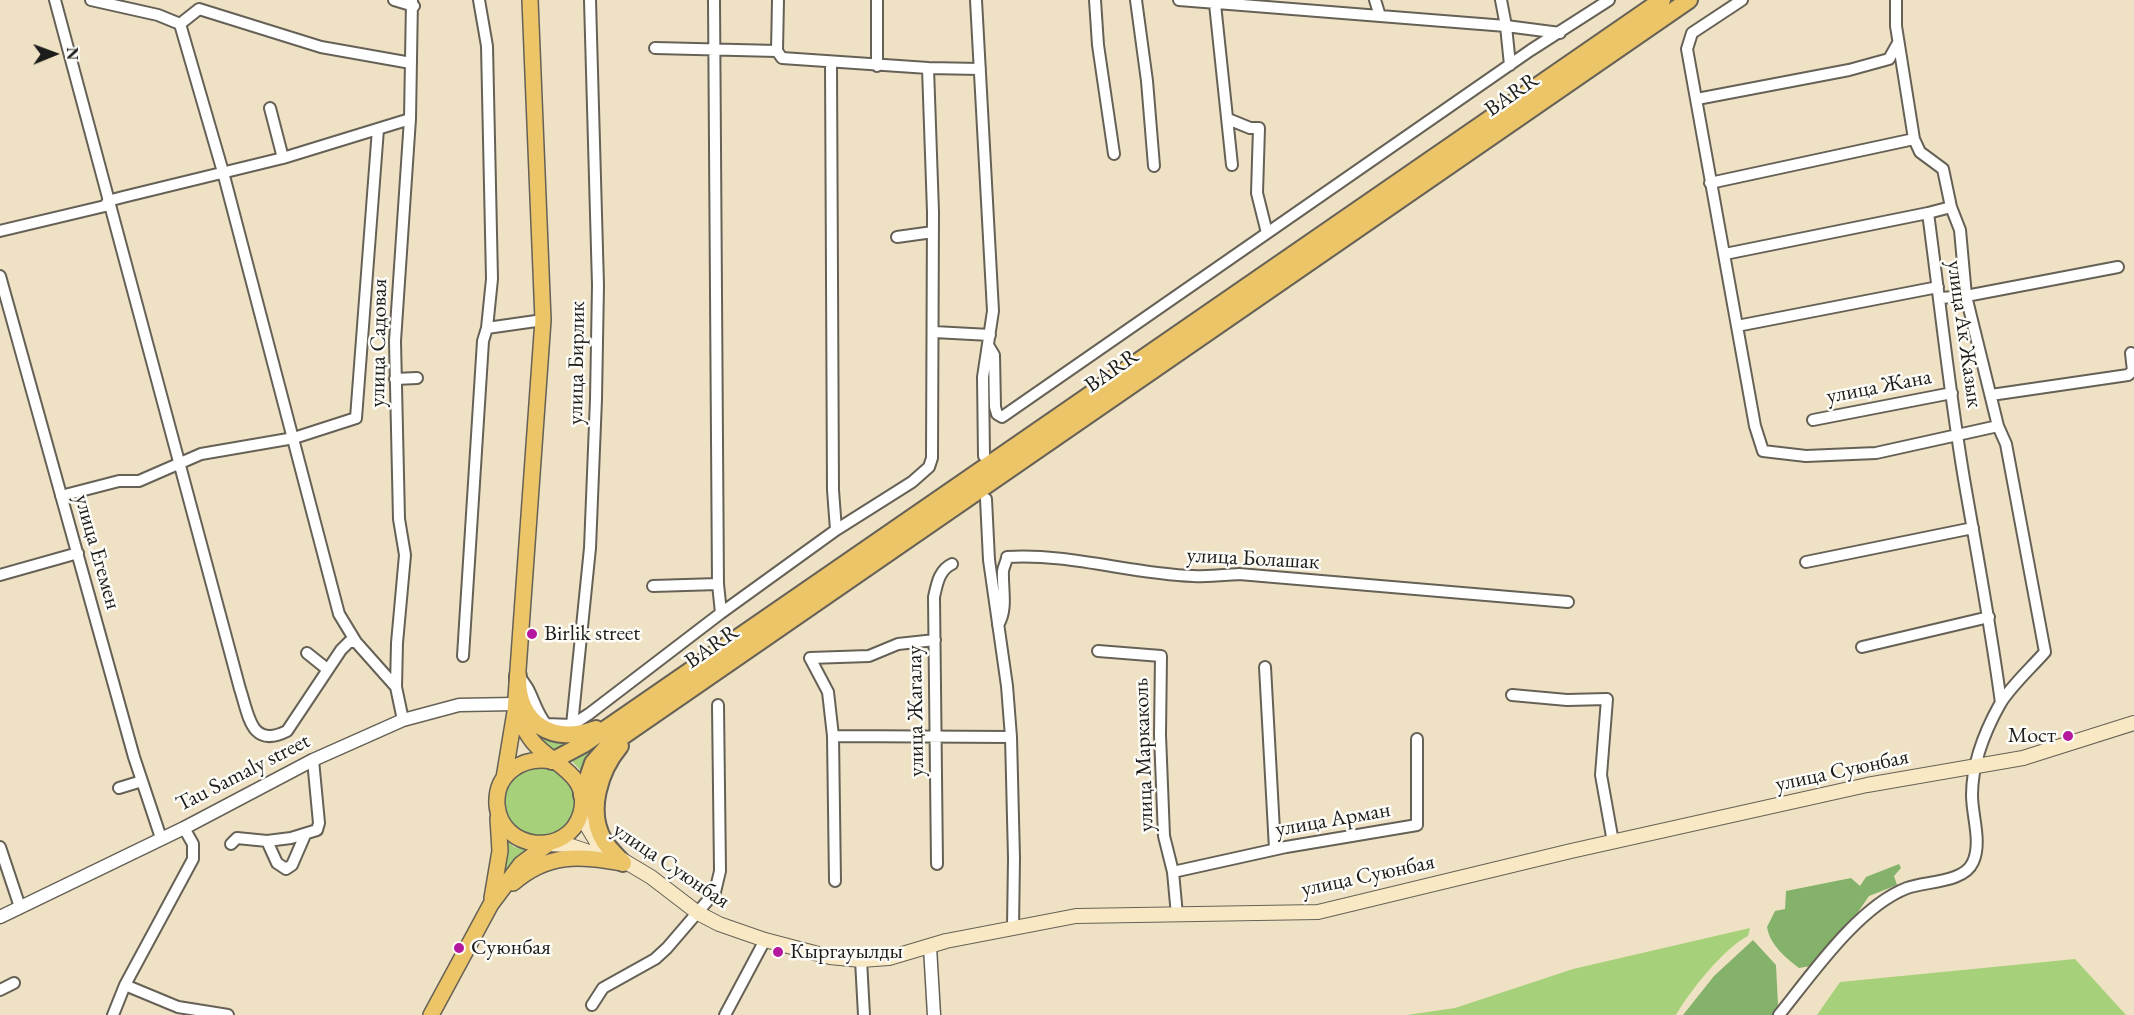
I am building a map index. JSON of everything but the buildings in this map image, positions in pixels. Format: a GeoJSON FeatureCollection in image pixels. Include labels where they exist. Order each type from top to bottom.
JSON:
{"type":"FeatureCollection","features":[{"type":"Feature","properties":{"kind":"highway","name":"BARR"},"geometry":{"type":"LineString","coordinates":[[552,761],[584,744],[611,723],[1662,0]]}},
{"type":"Feature","properties":{"kind":"highway","name":"BARR"},"geometry":{"type":"LineString","coordinates":[[582,800],[589,772],[602,752],[1689,0]]}},
{"type":"Feature","properties":{"kind":"highway"},"geometry":{"type":"LineString","coordinates":[[518,676],[518,694],[524,709],[530,718],[545,730],[577,735],[611,723]]}},
{"type":"Feature","properties":{"kind":"highway"},"geometry":{"type":"LineString","coordinates":[[623,862],[601,834],[597,810],[598,792],[607,763],[641,724]]}},
{"type":"Feature","properties":{"kind":"main road"},"geometry":{"type":"LineString","coordinates":[[491,904],[500,851],[499,789],[504,778],[518,676],[543,320],[530,0]]}},
{"type":"Feature","properties":{"kind":"main road"},"geometry":{"type":"LineString","coordinates":[[431,1015],[491,904],[521,864],[548,843],[570,832],[576,824],[582,800],[572,774],[552,761],[534,744],[514,713]]}},
{"type":"Feature","properties":{"kind":"main road","name":"улица Суюнбая"},"geometry":{"type":"LineString","coordinates":[[582,800],[587,826],[594,840],[623,862],[651,877],[698,913],[718,924],[765,940],[830,957],[861,960],[889,958],[946,941],[1076,916],[1318,912],[1613,842],[1867,786],[2023,758],[2134,723]]}},
{"type":"Feature","properties":{"kind":"main road"},"geometry":{"type":"LineString","coordinates":[[504,778],[520,764],[541,759],[552,761]]}},
{"type":"Feature","properties":{"kind":"main road"},"geometry":{"type":"LineString","coordinates":[[498,811],[507,829],[514,836],[533,844],[568,845],[623,862]]}},
{"type":"Feature","properties":{"kind":"main road"},"geometry":{"type":"LineString","coordinates":[[491,904],[527,873],[552,861],[583,857],[623,862]]}},
{"type":"Feature","properties":{"kind":"street"},"geometry":{"type":"LineString","coordinates":[[56,0],[240,689],[251,723],[257,733],[262,737],[275,737],[287,731],[327,669],[349,642],[356,642]]}},
{"type":"Feature","properties":{"kind":"street"},"geometry":{"type":"LineString","coordinates":[[91,0],[158,15],[180,24]]}},
{"type":"Feature","properties":{"kind":"street"},"geometry":{"type":"LineString","coordinates":[[394,0],[413,3]]}},
{"type":"Feature","properties":{"kind":"street"},"geometry":{"type":"LineString","coordinates":[[463,656],[483,341],[487,328],[492,279],[487,57],[479,0]]}},
{"type":"Feature","properties":{"kind":"street","name":"улица Бирлик"},"geometry":{"type":"LineString","coordinates":[[572,725],[590,548],[596,420],[598,285],[590,0]]}},
{"type":"Feature","properties":{"kind":"street"},"geometry":{"type":"LineString","coordinates":[[714,0],[718,584],[721,613]]}},
{"type":"Feature","properties":{"kind":"street"},"geometry":{"type":"LineString","coordinates":[[778,0],[777,51],[782,58],[877,66],[980,69]]}},
{"type":"Feature","properties":{"kind":"street"},"geometry":{"type":"LineString","coordinates":[[877,0],[877,66]]}},
{"type":"Feature","properties":{"kind":"street"},"geometry":{"type":"LineString","coordinates":[[976,0],[992,257],[993,311],[983,377],[984,456]]}},
{"type":"Feature","properties":{"kind":"street"},"geometry":{"type":"LineString","coordinates":[[1095,0],[1098,45],[1114,154]]}},
{"type":"Feature","properties":{"kind":"street"},"geometry":{"type":"LineString","coordinates":[[1136,0],[1147,81],[1154,166]]}},
{"type":"Feature","properties":{"kind":"street"},"geometry":{"type":"LineString","coordinates":[[1179,0],[1506,26],[1560,33]]}},
{"type":"Feature","properties":{"kind":"street"},"geometry":{"type":"LineString","coordinates":[[1375,0],[1380,16]]}},
{"type":"Feature","properties":{"kind":"street"},"geometry":{"type":"LineString","coordinates":[[1501,0],[1510,65]]}},
{"type":"Feature","properties":{"kind":"street"},"geometry":{"type":"LineString","coordinates":[[989,340],[994,354],[995,407],[997,414],[1002,417],[1510,65],[1609,0]]}},
{"type":"Feature","properties":{"kind":"street"},"geometry":{"type":"LineString","coordinates":[[1742,0],[1692,33],[1687,49],[1755,426],[1763,451],[1806,456],[1876,453],[1998,426]]}},
{"type":"Feature","properties":{"kind":"street"},"geometry":{"type":"LineString","coordinates":[[1725,254],[1951,207],[1943,169],[1920,152],[1914,139],[1898,43],[1896,0]]}},
{"type":"Feature","properties":{"kind":"street","name":"улица Садовая"},"geometry":{"type":"LineString","coordinates":[[403,720],[396,687],[396,643],[405,555],[399,519],[395,341],[410,119],[413,3]]}},
{"type":"Feature","properties":{"kind":"street"},"geometry":{"type":"LineString","coordinates":[[1215,4],[1232,165]]}},
{"type":"Feature","properties":{"kind":"street"},"geometry":{"type":"LineString","coordinates":[[180,24],[200,9],[321,47],[411,63]]}},
{"type":"Feature","properties":{"kind":"street"},"geometry":{"type":"LineString","coordinates":[[180,24],[223,172],[339,614],[356,642],[396,687]]}},
{"type":"Feature","properties":{"kind":"street"},"geometry":{"type":"LineString","coordinates":[[1697,99],[1849,70],[1889,59],[1898,43]]}},
{"type":"Feature","properties":{"kind":"street"},"geometry":{"type":"LineString","coordinates":[[655,48],[777,51]]}},
{"type":"Feature","properties":{"kind":"street"},"geometry":{"type":"LineString","coordinates":[[831,63],[833,490],[836,530]]}},
{"type":"Feature","properties":{"kind":"street"},"geometry":{"type":"LineString","coordinates":[[518,676],[529,686],[532,702],[546,724],[572,725],[721,613],[836,530],[869,511],[929,467],[932,458],[934,332],[928,68]]}},
{"type":"Feature","properties":{"kind":"street"},"geometry":{"type":"LineString","coordinates":[[270,108],[283,158]]}},
{"type":"Feature","properties":{"kind":"street"},"geometry":{"type":"LineString","coordinates":[[0,231],[105,206],[108,201],[283,158],[410,119]]}},
{"type":"Feature","properties":{"kind":"street"},"geometry":{"type":"LineString","coordinates":[[1228,119],[1250,128],[1259,128],[1257,193],[1267,233]]}},
{"type":"Feature","properties":{"kind":"street"},"geometry":{"type":"LineString","coordinates":[[61,496],[119,481],[139,481],[181,462],[227,448],[237,449],[294,438],[356,418],[378,129]]}},
{"type":"Feature","properties":{"kind":"street"},"geometry":{"type":"LineString","coordinates":[[1710,183],[1914,139]]}},
{"type":"Feature","properties":{"kind":"street","name":"улица Ак Жазык"},"geometry":{"type":"LineString","coordinates":[[1951,207],[1962,239],[1966,296],[1998,426],[2006,444],[2044,652],[2001,704],[1973,768]]}},
{"type":"Feature","properties":{"kind":"street","name":"улица Ак Жазык"},"geometry":{"type":"LineString","coordinates":[[1928,213],[1941,298],[1942,331],[2001,704]]}},
{"type":"Feature","properties":{"kind":"street"},"geometry":{"type":"LineString","coordinates":[[897,237],[933,232]]}},
{"type":"Feature","properties":{"kind":"street"},"geometry":{"type":"LineString","coordinates":[[1941,298],[1966,296],[2118,267]]}},
{"type":"Feature","properties":{"kind":"street","name":"улица Егемен"},"geometry":{"type":"LineString","coordinates":[[0,276],[142,781],[161,838]]}},
{"type":"Feature","properties":{"kind":"street"},"geometry":{"type":"LineString","coordinates":[[1737,326],[1938,287]]}},
{"type":"Feature","properties":{"kind":"street"},"geometry":{"type":"LineString","coordinates":[[487,328],[543,320]]}},
{"type":"Feature","properties":{"kind":"street"},"geometry":{"type":"LineString","coordinates":[[934,332],[989,340]]}},
{"type":"Feature","properties":{"kind":"street"},"geometry":{"type":"LineString","coordinates":[[1990,396],[2128,375],[2133,371],[2131,353]]}},
{"type":"Feature","properties":{"kind":"street"},"geometry":{"type":"LineString","coordinates":[[395,379],[417,378]]}},
{"type":"Feature","properties":{"kind":"street","name":"улица Жана"},"geometry":{"type":"LineString","coordinates":[[1813,420],[1952,393]]}},
{"type":"Feature","properties":{"kind":"street"},"geometry":{"type":"LineString","coordinates":[[986,499],[989,560],[1011,736],[1014,810],[1012,928]]}},
{"type":"Feature","properties":{"kind":"street"},"geometry":{"type":"LineString","coordinates":[[1806,562],[1974,528]]}},
{"type":"Feature","properties":{"kind":"street"},"geometry":{"type":"LineString","coordinates":[[0,575],[78,554]]}},
{"type":"Feature","properties":{"kind":"street","name":"улица Болашак"},"geometry":{"type":"LineString","coordinates":[[998,625],[1003,610],[1003,567],[1008,557],[1016,556],[1192,576],[1239,574],[1568,602]]}},
{"type":"Feature","properties":{"kind":"street","name":"улица Жагалау"},"geometry":{"type":"LineString","coordinates":[[937,864],[934,597],[937,580],[946,567],[952,564]]}},
{"type":"Feature","properties":{"kind":"street"},"geometry":{"type":"LineString","coordinates":[[653,586],[718,584]]}},
{"type":"Feature","properties":{"kind":"street"},"geometry":{"type":"LineString","coordinates":[[1862,647],[1989,617]]}},
{"type":"Feature","properties":{"kind":"street"},"geometry":{"type":"LineString","coordinates":[[836,881],[833,736],[828,692],[810,658],[869,656],[906,643],[935,640]]}},
{"type":"Feature","properties":{"kind":"street","name":"улица Маркаколь"},"geometry":{"type":"LineString","coordinates":[[1098,651],[1161,657],[1160,735],[1164,836],[1173,872],[1177,915]]}},
{"type":"Feature","properties":{"kind":"street"},"geometry":{"type":"LineString","coordinates":[[306,653],[327,669]]}},
{"type":"Feature","properties":{"kind":"street"},"geometry":{"type":"LineString","coordinates":[[1265,667],[1275,849]]}},
{"type":"Feature","properties":{"kind":"street"},"geometry":{"type":"LineString","coordinates":[[1512,695],[1567,700],[1607,699],[1601,775],[1613,842]]}},
{"type":"Feature","properties":{"kind":"street","name":"Tau Samaly street"},"geometry":{"type":"LineString","coordinates":[[0,917],[184,828],[313,760],[403,720],[459,705],[514,713]]}},
{"type":"Feature","properties":{"kind":"street"},"geometry":{"type":"LineString","coordinates":[[592,1005],[603,988],[655,959],[715,892],[720,871],[718,705]]}},
{"type":"Feature","properties":{"kind":"street"},"geometry":{"type":"LineString","coordinates":[[833,736],[1011,736]]}},
{"type":"Feature","properties":{"kind":"street","name":"улица Арман"},"geometry":{"type":"LineString","coordinates":[[1173,872],[1275,849],[1417,825],[1417,739]]}},
{"type":"Feature","properties":{"kind":"street"},"geometry":{"type":"LineString","coordinates":[[231,844],[237,838],[246,837],[267,841],[305,835],[317,830],[319,823],[313,760]]}},
{"type":"Feature","properties":{"kind":"street"},"geometry":{"type":"LineString","coordinates":[[1779,1015],[1851,928],[1882,902],[1907,888],[1965,874],[1973,862],[1976,825],[1972,797],[1973,768]]}},
{"type":"Feature","properties":{"kind":"street"},"geometry":{"type":"LineString","coordinates":[[119,788],[142,781]]}},
{"type":"Feature","properties":{"kind":"street"},"geometry":{"type":"LineString","coordinates":[[113,1015],[125,985],[193,859],[193,844],[184,828]]}},
{"type":"Feature","properties":{"kind":"street"},"geometry":{"type":"LineString","coordinates":[[267,841],[277,863],[286,868],[292,865],[305,835]]}},
{"type":"Feature","properties":{"kind":"street"},"geometry":{"type":"LineString","coordinates":[[0,847],[20,907]]}},
{"type":"Feature","properties":{"kind":"street"},"geometry":{"type":"LineString","coordinates":[[725,1015],[765,940]]}},
{"type":"Feature","properties":{"kind":"street"},"geometry":{"type":"LineString","coordinates":[[930,947],[934,1015]]}},
{"type":"Feature","properties":{"kind":"street"},"geometry":{"type":"LineString","coordinates":[[861,960],[864,1015]]}},
{"type":"Feature","properties":{"kind":"street"},"geometry":{"type":"LineString","coordinates":[[0,990],[14,982]]}},
{"type":"Feature","properties":{"kind":"street"},"geometry":{"type":"LineString","coordinates":[[125,985],[178,1007],[228,1015]]}},
{"type":"Feature","properties":{"kind":"green space"},"geometry":{"type":"Polygon","coordinates":[[[537,731],[579,739],[558,751],[547,746],[532,733],[537,731]]]}},
{"type":"Feature","properties":{"kind":"green space"},"geometry":{"type":"Polygon","coordinates":[[[610,734],[582,772],[569,758],[610,734]]]}},
{"type":"Feature","properties":{"kind":"green space"},"geometry":{"type":"Polygon","coordinates":[[[540,767],[559,773],[569,783],[575,802],[569,821],[559,831],[540,837],[521,831],[511,821],[505,802],[511,783],[521,773],[540,767]]]}},
{"type":"Feature","properties":{"kind":"green space"},"geometry":{"type":"Polygon","coordinates":[[[507,841],[514,847],[527,850],[514,861],[503,877],[507,841]]]}},
{"type":"Feature","properties":{"kind":"green space"},"geometry":{"type":"Polygon","coordinates":[[[1899,864],[1901,868],[1894,876],[1897,885],[1869,896],[1827,957],[1811,966],[1799,968],[1771,939],[1767,927],[1775,911],[1785,909],[1786,891],[1851,878],[1860,886],[1866,877],[1899,864]]]}},
{"type":"Feature","properties":{"kind":"green space"},"geometry":{"type":"Polygon","coordinates":[[[1750,928],[1748,936],[1729,950],[1708,971],[1676,1015],[1407,1015],[1455,1008],[1573,969],[1750,928]]]}},
{"type":"Feature","properties":{"kind":"green space"},"geometry":{"type":"Polygon","coordinates":[[[1753,940],[1776,965],[1778,1005],[1773,1015],[1683,1015],[1714,976],[1753,940]]]}},
{"type":"Feature","properties":{"kind":"green space"},"geometry":{"type":"Polygon","coordinates":[[[2075,959],[2126,1015],[1817,1015],[1840,982],[2075,959]]]}},
{"type":"Feature","properties":{"kind":"place","name":"Birlik street"},"geometry":{"type":"Point","coordinates":[532,634]}},
{"type":"Feature","properties":{"kind":"place","name":"Мост"},"geometry":{"type":"Point","coordinates":[2068,736]}},
{"type":"Feature","properties":{"kind":"place","name":"Суюнбая"},"geometry":{"type":"Point","coordinates":[459,948]}},
{"type":"Feature","properties":{"kind":"place","name":"Кыргауылды"},"geometry":{"type":"Point","coordinates":[778,952]}}]}
